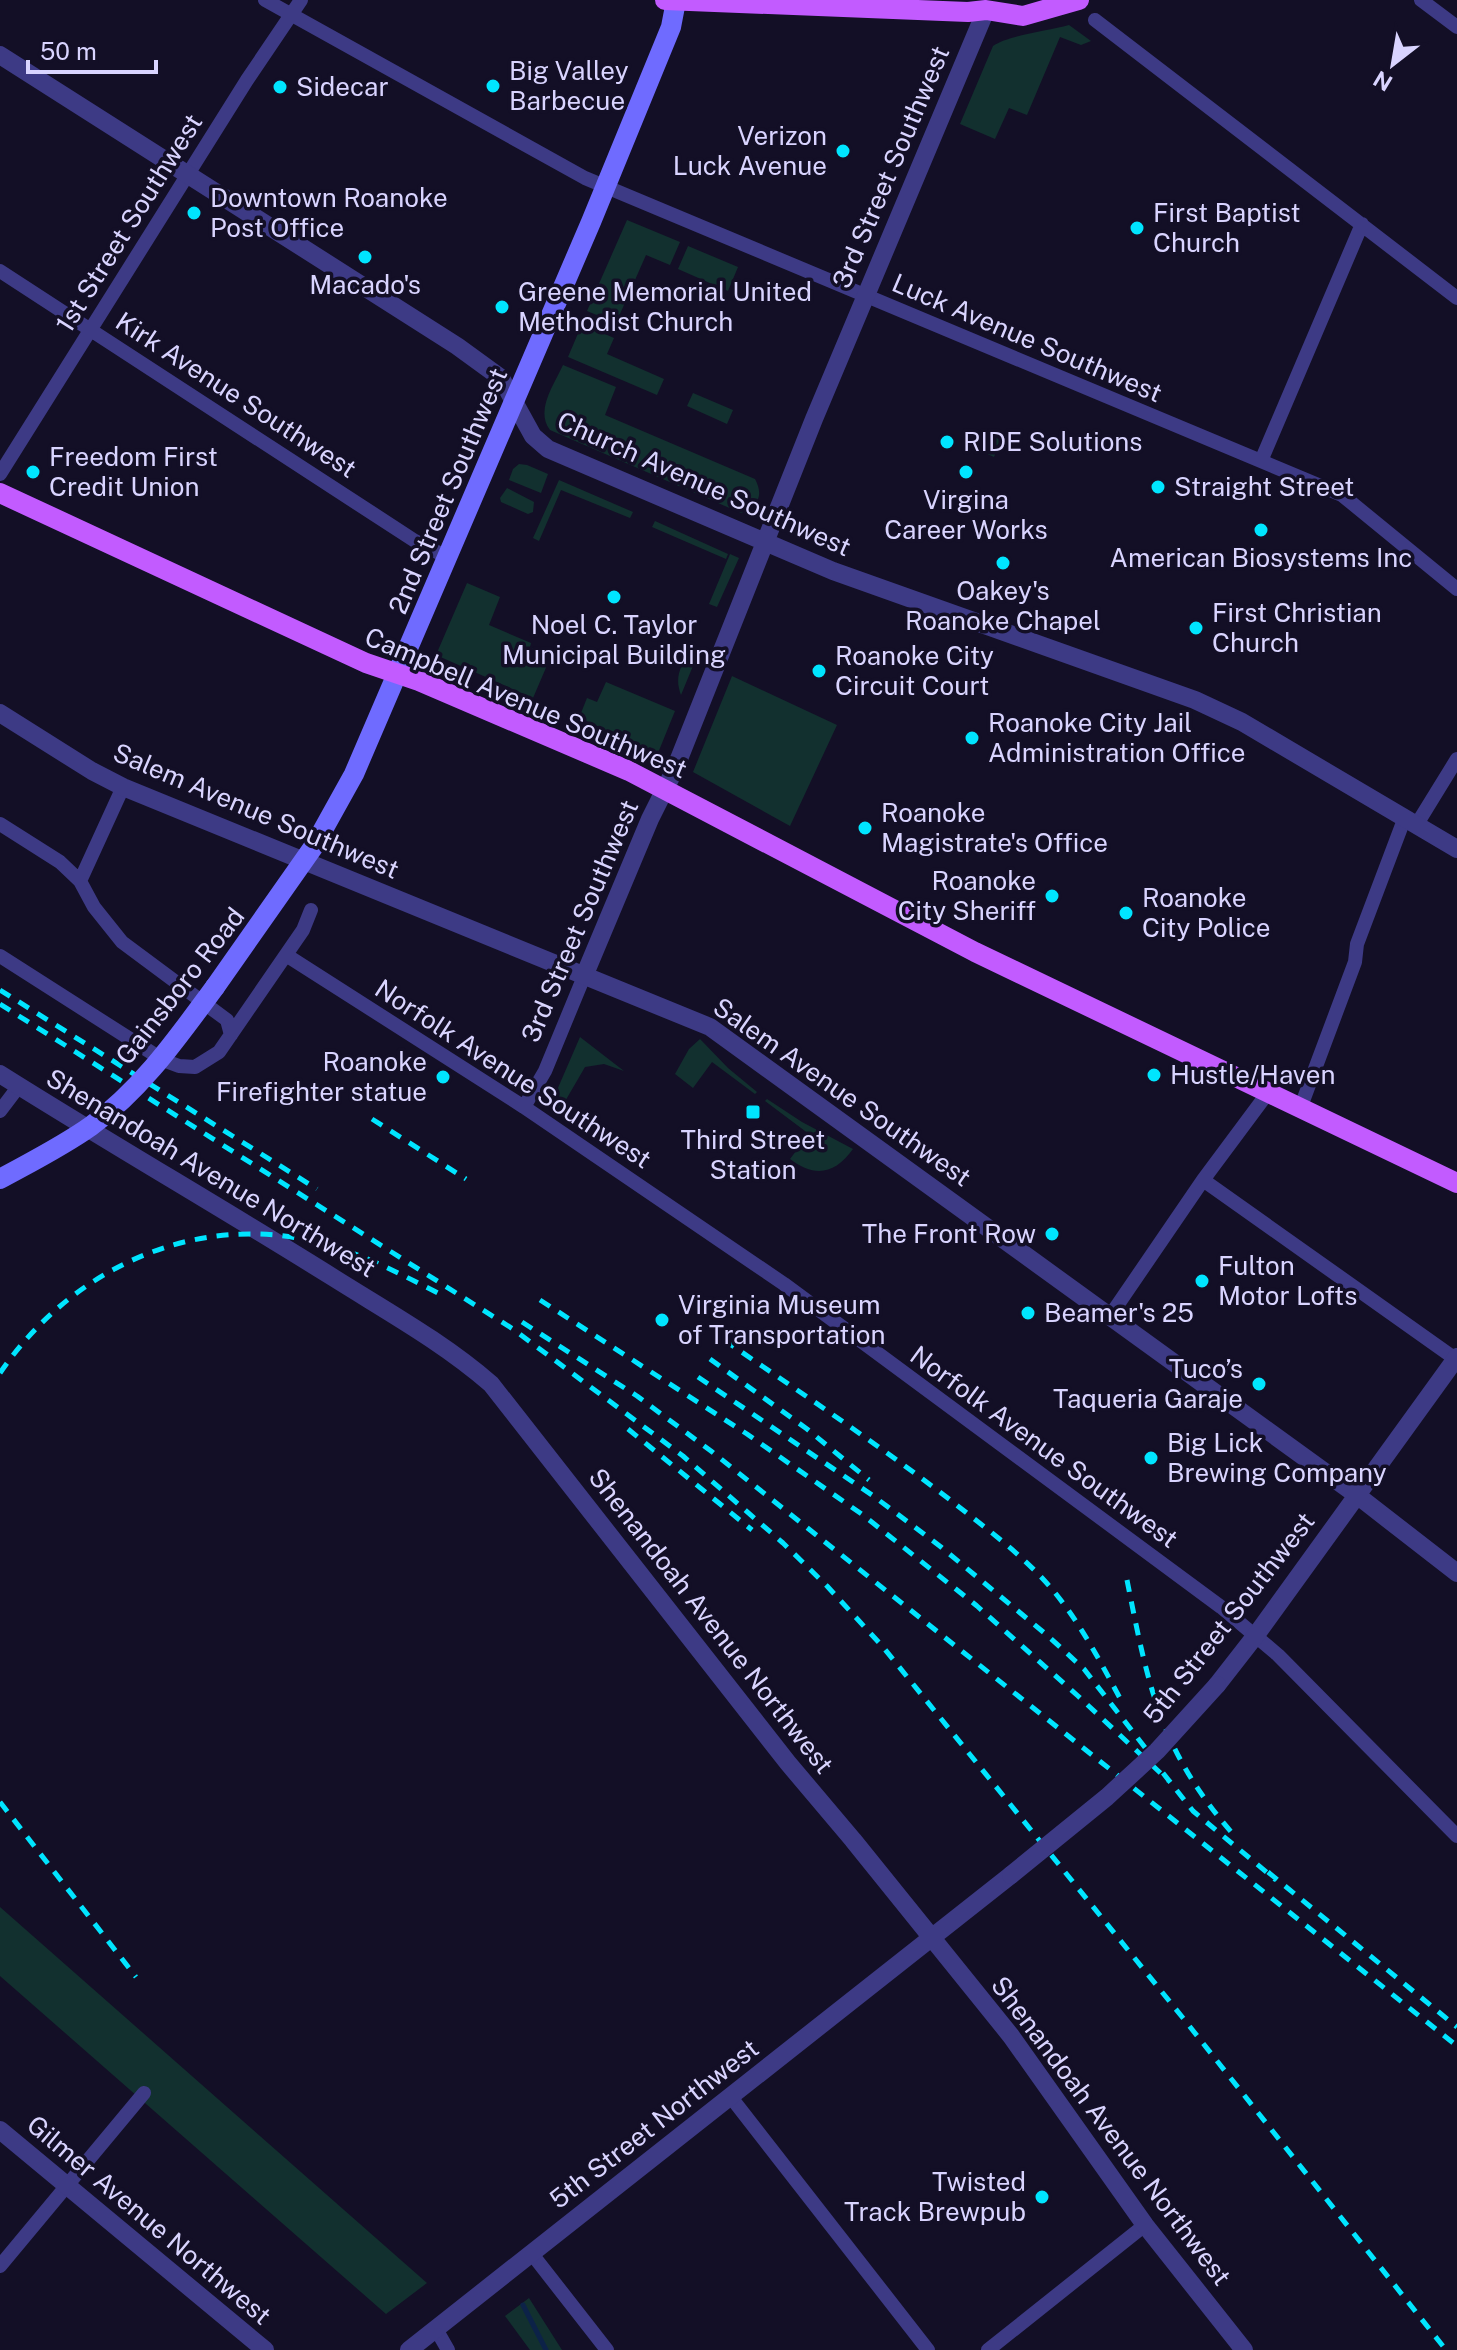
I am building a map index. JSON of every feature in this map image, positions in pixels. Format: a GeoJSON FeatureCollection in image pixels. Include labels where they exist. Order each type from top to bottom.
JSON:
{"type":"FeatureCollection","features":[{"type":"Feature","properties":{"kind":"main road"},"geometry":{"type":"LineString","coordinates":[[672,0],[954,12],[993,3],[1023,16],[1079,0]]}},
{"type":"Feature","properties":{"kind":"main road","name":"2nd Street Southwest"},"geometry":{"type":"LineString","coordinates":[[305,861],[342,801],[514,402],[671,27],[672,0]]}},
{"type":"Feature","properties":{"kind":"main road","name":"Campbell Avenue Southwest"},"geometry":{"type":"LineString","coordinates":[[0,493],[366,663],[665,788],[925,927],[1457,1183]]}},
{"type":"Feature","properties":{"kind":"main road","name":"Gainsboro Road"},"geometry":{"type":"LineString","coordinates":[[0,1179],[59,1147],[122,1100],[169,1050],[305,861]]}},
{"type":"Feature","properties":{"kind":"street","name":"Luck Avenue Southwest"},"geometry":{"type":"LineString","coordinates":[[265,0],[585,178],[1342,495],[1457,589]]}},
{"type":"Feature","properties":{"kind":"street","name":"1st Street Southwest"},"geometry":{"type":"LineString","coordinates":[[0,474],[301,0]]}},
{"type":"Feature","properties":{"kind":"street"},"geometry":{"type":"LineString","coordinates":[[1421,0],[1457,27]]}},
{"type":"Feature","properties":{"kind":"street","name":"3rd Street Southwest"},"geometry":{"type":"LineString","coordinates":[[524,1107],[545,1071],[675,769],[865,297],[993,3]]}},
{"type":"Feature","properties":{"kind":"street"},"geometry":{"type":"LineString","coordinates":[[1095,20],[1457,298]]}},
{"type":"Feature","properties":{"kind":"street","name":"Church Avenue Southwest"},"geometry":{"type":"LineString","coordinates":[[0,55],[457,346],[501,378],[533,436],[548,449],[909,600],[1195,700],[1242,722],[1457,849]]}},
{"type":"Feature","properties":{"kind":"street"},"geometry":{"type":"LineString","coordinates":[[1261,461],[1362,224]]}},
{"type":"Feature","properties":{"kind":"street","name":"Kirk Avenue Southwest"},"geometry":{"type":"LineString","coordinates":[[0,271],[415,541],[447,557]]}},
{"type":"Feature","properties":{"kind":"street","name":"Salem Avenue Southwest"},"geometry":{"type":"LineString","coordinates":[[0,713],[123,787],[710,1027],[1358,1496],[1457,1573]]}},
{"type":"Feature","properties":{"kind":"street"},"geometry":{"type":"LineString","coordinates":[[1300,1109],[1355,962],[1357,944],[1411,821],[1457,759]]}},
{"type":"Feature","properties":{"kind":"street"},"geometry":{"type":"LineString","coordinates":[[80,881],[123,787]]}},
{"type":"Feature","properties":{"kind":"street"},"geometry":{"type":"LineString","coordinates":[[0,824],[60,862],[80,881],[94,907],[122,942],[227,1020],[231,1035]]}},
{"type":"Feature","properties":{"kind":"street"},"geometry":{"type":"LineString","coordinates":[[0,956],[163,1060],[179,1066],[195,1067],[219,1052],[303,930],[311,910]]}},
{"type":"Feature","properties":{"kind":"street","name":"Norfolk Avenue Southwest"},"geometry":{"type":"LineString","coordinates":[[286,955],[524,1107],[784,1284],[1256,1635],[1457,1836]]}},
{"type":"Feature","properties":{"kind":"street","name":"Shenandoah Avenue Northwest"},"geometry":{"type":"LineString","coordinates":[[0,1074],[75,1123],[266,1235],[438,1343],[491,1384],[788,1763],[1011,2036],[1145,2225],[1244,2350]]}},
{"type":"Feature","properties":{"kind":"street"},"geometry":{"type":"LineString","coordinates":[[0,1111],[19,1086]]}},
{"type":"Feature","properties":{"kind":"street"},"geometry":{"type":"LineString","coordinates":[[1110,1316],[1203,1180],[1267,1094]]}},
{"type":"Feature","properties":{"kind":"street"},"geometry":{"type":"LineString","coordinates":[[1203,1180],[1457,1359]]}},
{"type":"Feature","properties":{"kind":"street","name":"5th Street Southwest"},"geometry":{"type":"LineString","coordinates":[[932,1938],[1127,1779],[1217,1685],[1457,1359]]}},
{"type":"Feature","properties":{"kind":"street","name":"5th Street Northwest"},"geometry":{"type":"LineString","coordinates":[[409,2350],[932,1938]]}},
{"type":"Feature","properties":{"kind":"street"},"geometry":{"type":"LineString","coordinates":[[0,2266],[144,2093]]}},
{"type":"Feature","properties":{"kind":"street"},"geometry":{"type":"LineString","coordinates":[[730,2096],[928,2350]]}},
{"type":"Feature","properties":{"kind":"street","name":"Gilmer Avenue Northwest"},"geometry":{"type":"LineString","coordinates":[[0,2130],[265,2350]]}},
{"type":"Feature","properties":{"kind":"street"},"geometry":{"type":"LineString","coordinates":[[988,2350],[1145,2225]]}},
{"type":"Feature","properties":{"kind":"street"},"geometry":{"type":"LineString","coordinates":[[532,2254],[607,2350]]}},
{"type":"Feature","properties":{"kind":"street"},"geometry":{"type":"LineString","coordinates":[[436,2329],[448,2350]]}},
{"type":"Feature","properties":{"kind":"green space"},"geometry":{"type":"Polygon","coordinates":[[[1069,25],[1091,41],[1081,45],[1060,37],[1027,115],[1009,108],[995,139],[960,124],[993,46],[1019,36],[1069,25]]]}},
{"type":"Feature","properties":{"kind":"green space"},"geometry":{"type":"Polygon","coordinates":[[[627,220],[680,242],[670,265],[646,255],[616,323],[587,311],[627,220]]]}},
{"type":"Feature","properties":{"kind":"green space"},"geometry":{"type":"Polygon","coordinates":[[[688,246],[738,267],[728,291],[678,269],[688,246]]]}},
{"type":"Feature","properties":{"kind":"green space"},"geometry":{"type":"Polygon","coordinates":[[[582,324],[614,338],[607,354],[664,379],[657,395],[568,357],[582,324]]]}},
{"type":"Feature","properties":{"kind":"green space"},"geometry":{"type":"Polygon","coordinates":[[[563,365],[616,387],[605,415],[755,479],[759,490],[758,500],[741,513],[550,430],[544,414],[545,406],[563,365]]]}},
{"type":"Feature","properties":{"kind":"green space"},"geometry":{"type":"Polygon","coordinates":[[[693,393],[733,410],[727,424],[687,406],[693,393]]]}},
{"type":"Feature","properties":{"kind":"green space"},"geometry":{"type":"Polygon","coordinates":[[[988,434],[1001,440],[994,457],[981,451],[988,434]]]}},
{"type":"Feature","properties":{"kind":"green space"},"geometry":{"type":"Polygon","coordinates":[[[519,464],[548,474],[541,493],[509,480],[513,469],[519,464]]]}},
{"type":"Feature","properties":{"kind":"green space"},"geometry":{"type":"Polygon","coordinates":[[[559,480],[633,512],[630,518],[561,490],[539,541],[533,538],[559,480]]]}},
{"type":"Feature","properties":{"kind":"green space"},"geometry":{"type":"Polygon","coordinates":[[[507,488],[534,502],[533,512],[528,514],[501,502],[500,498],[507,488]]]}},
{"type":"Feature","properties":{"kind":"green space"},"geometry":{"type":"Polygon","coordinates":[[[655,521],[728,554],[726,559],[652,527],[655,521]]]}},
{"type":"Feature","properties":{"kind":"green space"},"geometry":{"type":"Polygon","coordinates":[[[730,554],[739,558],[717,607],[709,604],[730,554]]]}},
{"type":"Feature","properties":{"kind":"green space"},"geometry":{"type":"Polygon","coordinates":[[[467,583],[500,597],[489,625],[531,643],[530,647],[551,656],[533,698],[436,655],[467,583]]]}},
{"type":"Feature","properties":{"kind":"green space"},"geometry":{"type":"Polygon","coordinates":[[[695,661],[681,695],[678,680],[682,665],[695,661]]]}},
{"type":"Feature","properties":{"kind":"green space"},"geometry":{"type":"Polygon","coordinates":[[[732,676],[837,725],[790,826],[693,772],[732,676]]]}},
{"type":"Feature","properties":{"kind":"green space"},"geometry":{"type":"Polygon","coordinates":[[[606,682],[675,711],[658,753],[579,718],[587,698],[597,702],[606,682]]]}},
{"type":"Feature","properties":{"kind":"green space"},"geometry":{"type":"Polygon","coordinates":[[[580,1037],[624,1071],[604,1064],[585,1067],[560,1110],[551,1104],[580,1037]]]}},
{"type":"Feature","properties":{"kind":"green space"},"geometry":{"type":"Polygon","coordinates":[[[700,1039],[757,1092],[755,1094],[712,1062],[693,1088],[675,1074],[689,1049],[700,1039]]]}},
{"type":"Feature","properties":{"kind":"green space"},"geometry":{"type":"Polygon","coordinates":[[[767,1099],[853,1149],[832,1168],[816,1171],[799,1165],[790,1159],[809,1134],[765,1101],[767,1099]]]}},
{"type":"Feature","properties":{"kind":"green space"},"geometry":{"type":"Polygon","coordinates":[[[0,1907],[427,2283],[386,2314],[0,1976],[0,1907]]]}},
{"type":"Feature","properties":{"kind":"green space"},"geometry":{"type":"Polygon","coordinates":[[[529,2298],[562,2350],[530,2350],[505,2316],[529,2298]]]}},
{"type":"Feature","properties":{"kind":"waterway"},"geometry":{"type":"LineString","coordinates":[[523,2305],[546,2350]]}},
{"type":"Feature","properties":{"kind":"railway"},"geometry":{"type":"LineString","coordinates":[[0,990],[317,1189]]}},
{"type":"Feature","properties":{"kind":"railway"},"geometry":{"type":"LineString","coordinates":[[0,1004],[513,1329],[683,1456],[783,1543],[883,1647],[1446,2350]]}},
{"type":"Feature","properties":{"kind":"railway"},"geometry":{"type":"LineString","coordinates":[[372,1119],[466,1179]]}},
{"type":"Feature","properties":{"kind":"railway"},"geometry":{"type":"LineString","coordinates":[[0,1373],[30,1336],[64,1303],[102,1276],[143,1255],[187,1241],[233,1234],[280,1236],[327,1245],[372,1261],[444,1296]]}},
{"type":"Feature","properties":{"kind":"railway"},"geometry":{"type":"LineString","coordinates":[[540,1300],[747,1434],[863,1515],[977,1606],[1169,1781]]}},
{"type":"Feature","properties":{"kind":"railway"},"geometry":{"type":"LineString","coordinates":[[522,1322],[637,1396],[711,1451],[1457,2046]]}},
{"type":"Feature","properties":{"kind":"railway"},"geometry":{"type":"LineString","coordinates":[[724,1340],[894,1458],[1015,1552],[1051,1588],[1071,1615],[1122,1702]]}},
{"type":"Feature","properties":{"kind":"railway"},"geometry":{"type":"LineString","coordinates":[[710,1359],[807,1429],[869,1480]]}},
{"type":"Feature","properties":{"kind":"railway"},"geometry":{"type":"LineString","coordinates":[[698,1377],[872,1495],[941,1547],[1084,1669],[1147,1750]]}},
{"type":"Feature","properties":{"kind":"railway"},"geometry":{"type":"LineString","coordinates":[[628,1429],[752,1530]]}},
{"type":"Feature","properties":{"kind":"railway"},"geometry":{"type":"LineString","coordinates":[[1127,1580],[1142,1652],[1160,1715],[1189,1774],[1208,1804],[1233,1834]]}},
{"type":"Feature","properties":{"kind":"railway"},"geometry":{"type":"LineString","coordinates":[[1163,1773],[1193,1811],[1276,1880]]}},
{"type":"Feature","properties":{"kind":"railway"},"geometry":{"type":"LineString","coordinates":[[0,1802],[136,1977]]}},
{"type":"Feature","properties":{"kind":"railway"},"geometry":{"type":"LineString","coordinates":[[1268,1872],[1457,2027]]}},
{"type":"Feature","properties":{"kind":"place","name":"Big Valley Barbecue"},"geometry":{"type":"Point","coordinates":[493,86]}},
{"type":"Feature","properties":{"kind":"place","name":"Sidecar"},"geometry":{"type":"Point","coordinates":[280,87]}},
{"type":"Feature","properties":{"kind":"place","name":"Verizon Luck Avenue"},"geometry":{"type":"Point","coordinates":[843,151]}},
{"type":"Feature","properties":{"kind":"place","name":"Downtown Roanoke Post Office"},"geometry":{"type":"Point","coordinates":[194,213]}},
{"type":"Feature","properties":{"kind":"place","name":"First Baptist Church"},"geometry":{"type":"Point","coordinates":[1137,228]}},
{"type":"Feature","properties":{"kind":"place","name":"Macado's"},"geometry":{"type":"Point","coordinates":[365,257]}},
{"type":"Feature","properties":{"kind":"place","name":"Greene Memorial United Methodist Church"},"geometry":{"type":"Point","coordinates":[502,307]}},
{"type":"Feature","properties":{"kind":"place","name":"RIDE Solutions"},"geometry":{"type":"Point","coordinates":[947,442]}},
{"type":"Feature","properties":{"kind":"place","name":"Freedom First Credit Union"},"geometry":{"type":"Point","coordinates":[33,472]}},
{"type":"Feature","properties":{"kind":"place","name":"Virgina Career Works"},"geometry":{"type":"Point","coordinates":[966,472]}},
{"type":"Feature","properties":{"kind":"place","name":"Straight Street"},"geometry":{"type":"Point","coordinates":[1158,487]}},
{"type":"Feature","properties":{"kind":"place","name":"American Biosystems Inc"},"geometry":{"type":"Point","coordinates":[1261,530]}},
{"type":"Feature","properties":{"kind":"place","name":"Oakey's Roanoke Chapel"},"geometry":{"type":"Point","coordinates":[1003,563]}},
{"type":"Feature","properties":{"kind":"place","name":"Noel C. Taylor Municipal Building"},"geometry":{"type":"Point","coordinates":[614,597]}},
{"type":"Feature","properties":{"kind":"place","name":"First Christian Church"},"geometry":{"type":"Point","coordinates":[1196,628]}},
{"type":"Feature","properties":{"kind":"place","name":"Roanoke City Circuit Court"},"geometry":{"type":"Point","coordinates":[819,671]}},
{"type":"Feature","properties":{"kind":"place","name":"Roanoke City Jail Administration Office"},"geometry":{"type":"Point","coordinates":[972,738]}},
{"type":"Feature","properties":{"kind":"place","name":"Roanoke Magistrate's Office"},"geometry":{"type":"Point","coordinates":[865,828]}},
{"type":"Feature","properties":{"kind":"place","name":"Roanoke City Sheriff"},"geometry":{"type":"Point","coordinates":[1052,896]}},
{"type":"Feature","properties":{"kind":"place","name":"Roanoke City Police"},"geometry":{"type":"Point","coordinates":[1126,913]}},
{"type":"Feature","properties":{"kind":"place","name":"Hustle/Haven"},"geometry":{"type":"Point","coordinates":[1154,1075]}},
{"type":"Feature","properties":{"kind":"place","name":"Roanoke Firefighter statue"},"geometry":{"type":"Point","coordinates":[443,1077]}},
{"type":"Feature","properties":{"kind":"place","name":"Third Street Station"},"geometry":{"type":"Point","coordinates":[753,1112]}},
{"type":"Feature","properties":{"kind":"place","name":"The Front Row"},"geometry":{"type":"Point","coordinates":[1052,1234]}},
{"type":"Feature","properties":{"kind":"place","name":"Fulton Motor Lofts"},"geometry":{"type":"Point","coordinates":[1202,1281]}},
{"type":"Feature","properties":{"kind":"place","name":"Beamer's 25"},"geometry":{"type":"Point","coordinates":[1028,1313]}},
{"type":"Feature","properties":{"kind":"place","name":"Virginia Museum of Transportation"},"geometry":{"type":"Point","coordinates":[662,1320]}},
{"type":"Feature","properties":{"kind":"place","name":"Tuco’s Taqueria Garaje"},"geometry":{"type":"Point","coordinates":[1259,1384]}},
{"type":"Feature","properties":{"kind":"place","name":"Big Lick Brewing Company"},"geometry":{"type":"Point","coordinates":[1151,1458]}},
{"type":"Feature","properties":{"kind":"place","name":"Twisted Track Brewpub"},"geometry":{"type":"Point","coordinates":[1042,2197]}}]}
